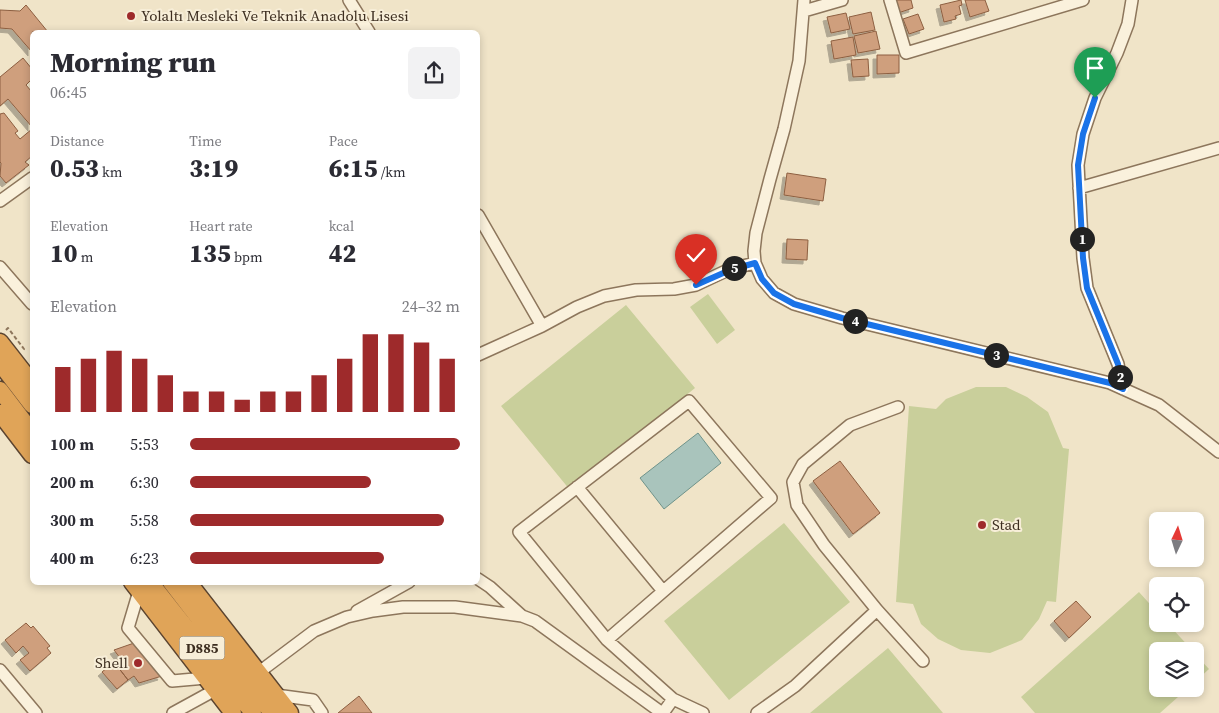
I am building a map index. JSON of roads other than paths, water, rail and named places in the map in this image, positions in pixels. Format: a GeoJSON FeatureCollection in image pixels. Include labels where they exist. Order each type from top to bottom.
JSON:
{"type":"FeatureCollection","features":[{"type":"Feature","properties":{"kind":"highway"},"geometry":{"type":"LineString","coordinates":[[4,335],[30,380]]}},
{"type":"Feature","properties":{"kind":"highway"},"geometry":{"type":"LineString","coordinates":[[0,363],[30,402]]}},
{"type":"Feature","properties":{"kind":"highway"},"geometry":{"type":"LineString","coordinates":[[0,390],[30,429]]}},
{"type":"Feature","properties":{"kind":"highway"},"geometry":{"type":"LineString","coordinates":[[1,417],[30,453]]}},
{"type":"Feature","properties":{"kind":"highway"},"geometry":{"type":"LineString","coordinates":[[140,585],[233,713]]}},
{"type":"Feature","properties":{"kind":"highway","name":"D885"},"geometry":{"type":"LineString","coordinates":[[140,585],[253,713]]}},
{"type":"Feature","properties":{"kind":"highway","name":"D885"},"geometry":{"type":"LineString","coordinates":[[173,585],[272,713]]}},
{"type":"Feature","properties":{"kind":"highway"},"geometry":{"type":"LineString","coordinates":[[190,585],[290,713]]}},
{"type":"Feature","properties":{"kind":"street"},"geometry":{"type":"LineString","coordinates":[[349,0],[368,30]]}},
{"type":"Feature","properties":{"kind":"street"},"geometry":{"type":"LineString","coordinates":[[842,0],[804,6],[799,61],[784,129],[756,233],[755,263],[762,279],[774,293],[794,304],[842,318],[1110,383],[1159,405],[1219,452]]}},
{"type":"Feature","properties":{"kind":"street"},"geometry":{"type":"LineString","coordinates":[[890,0],[906,52],[1046,5],[1083,0]]}},
{"type":"Feature","properties":{"kind":"street"},"geometry":{"type":"LineString","coordinates":[[1123,389],[1118,364],[1087,288],[1083,258],[1078,165],[1083,134],[1095,98],[1117,53],[1128,24],[1132,0]]}},
{"type":"Feature","properties":{"kind":"street"},"geometry":{"type":"LineString","coordinates":[[1079,188],[1219,148]]}},
{"type":"Feature","properties":{"kind":"street"},"geometry":{"type":"LineString","coordinates":[[0,201],[30,179]]}},
{"type":"Feature","properties":{"kind":"street"},"geometry":{"type":"LineString","coordinates":[[480,218],[542,326]]}},
{"type":"Feature","properties":{"kind":"street"},"geometry":{"type":"LineString","coordinates":[[480,354],[604,296],[636,290],[674,289],[696,285],[730,270],[755,263]]}},
{"type":"Feature","properties":{"kind":"street"},"geometry":{"type":"LineString","coordinates":[[0,267],[30,302]]}},
{"type":"Feature","properties":{"kind":"street"},"geometry":{"type":"LineString","coordinates":[[607,640],[771,498],[689,401],[519,532],[607,640],[673,699],[703,713]]}},
{"type":"Feature","properties":{"kind":"street"},"geometry":{"type":"LineString","coordinates":[[898,407],[850,425],[803,464],[793,482],[797,505],[824,545],[877,610],[924,661]]}},
{"type":"Feature","properties":{"kind":"street"},"geometry":{"type":"LineString","coordinates":[[577,487],[663,591]]}},
{"type":"Feature","properties":{"kind":"street"},"geometry":{"type":"LineString","coordinates":[[480,580],[522,616]]}},
{"type":"Feature","properties":{"kind":"street"},"geometry":{"type":"LineString","coordinates":[[140,585],[128,628],[172,681],[211,684]]}},
{"type":"Feature","properties":{"kind":"street"},"geometry":{"type":"LineString","coordinates":[[258,673],[314,631],[347,617],[404,585]]}},
{"type":"Feature","properties":{"kind":"street"},"geometry":{"type":"LineString","coordinates":[[347,617],[393,609],[426,606],[455,607],[522,616],[535,621],[663,713],[673,699]]}},
{"type":"Feature","properties":{"kind":"street"},"geometry":{"type":"LineString","coordinates":[[757,713],[795,686],[877,610]]}},
{"type":"Feature","properties":{"kind":"street"},"geometry":{"type":"LineString","coordinates":[[0,670],[36,713]]}},
{"type":"Feature","properties":{"kind":"street"},"geometry":{"type":"LineString","coordinates":[[173,713],[211,684]]}},
{"type":"Feature","properties":{"kind":"street"},"geometry":{"type":"LineString","coordinates":[[276,695],[313,700],[322,713]]}},
{"type":"Feature","properties":{"kind":"water"},"geometry":{"type":"Polygon","coordinates":[[[698,433],[721,463],[664,509],[640,478],[698,433]]]}},
{"type":"Feature","properties":{"kind":"place","name":"Yolaltı Mesleki Ve Teknik Anadolu Lisesi"},"geometry":{"type":"Point","coordinates":[131,16]}},
{"type":"Feature","properties":{"kind":"place","name":"Stad"},"geometry":{"type":"Point","coordinates":[982,525]}},
{"type":"Feature","properties":{"kind":"place","name":"Shell"},"geometry":{"type":"Point","coordinates":[138,663]}}]}
